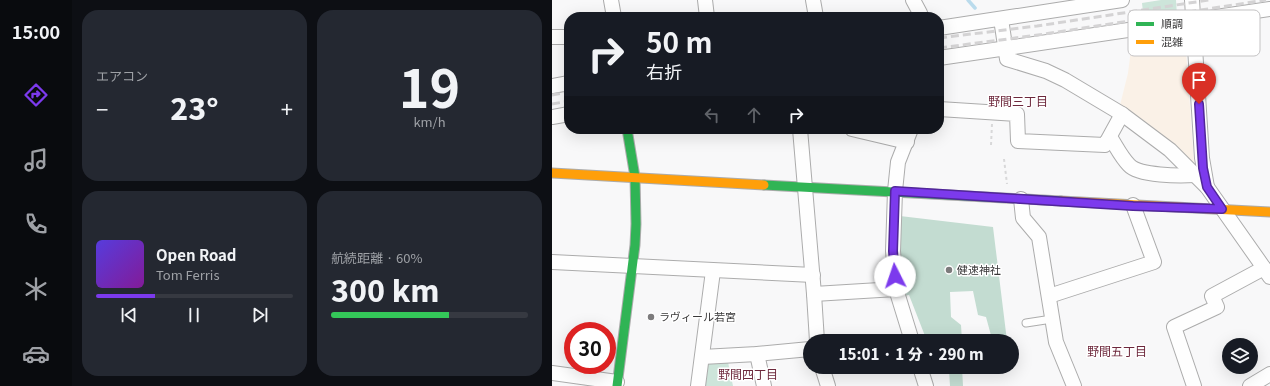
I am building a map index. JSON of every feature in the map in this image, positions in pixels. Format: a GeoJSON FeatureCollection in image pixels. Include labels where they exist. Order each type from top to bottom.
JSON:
{"type":"FeatureCollection","features":[{"type":"Feature","properties":{"kind":"street"},"geometry":{"type":"LineString","coordinates":[[612,0],[613,12]]}},
{"type":"Feature","properties":{"kind":"street"},"geometry":{"type":"LineString","coordinates":[[705,0],[706,12]]}},
{"type":"Feature","properties":{"kind":"street"},"geometry":{"type":"LineString","coordinates":[[813,0],[815,12]]}},
{"type":"Feature","properties":{"kind":"street"},"geometry":{"type":"LineString","coordinates":[[913,0],[919,12]]}},
{"type":"Feature","properties":{"kind":"street"},"geometry":{"type":"LineString","coordinates":[[944,27],[1122,0]]}},
{"type":"Feature","properties":{"kind":"street"},"geometry":{"type":"LineString","coordinates":[[1192,0],[1193,10]]}},
{"type":"Feature","properties":{"kind":"street"},"geometry":{"type":"LineString","coordinates":[[1260,10],[1270,9]]}},
{"type":"Feature","properties":{"kind":"street"},"geometry":{"type":"LineString","coordinates":[[1001,19],[1007,59],[1046,71],[1065,80],[1122,114],[1170,150],[1207,187],[1267,273],[1212,296],[1217,307],[1174,327],[1194,386]]}},
{"type":"Feature","properties":{"kind":"street"},"geometry":{"type":"LineString","coordinates":[[944,57],[1128,30]]}},
{"type":"Feature","properties":{"kind":"street"},"geometry":{"type":"LineString","coordinates":[[552,37],[564,37]]}},
{"type":"Feature","properties":{"kind":"street"},"geometry":{"type":"LineString","coordinates":[[1196,56],[1202,158],[1207,187]]}},
{"type":"Feature","properties":{"kind":"street"},"geometry":{"type":"LineString","coordinates":[[552,86],[564,84]]}},
{"type":"Feature","properties":{"kind":"street"},"geometry":{"type":"LineString","coordinates":[[944,109],[1017,114],[1018,141],[1105,145],[1122,114]]}},
{"type":"Feature","properties":{"kind":"street"},"geometry":{"type":"LineString","coordinates":[[552,117],[564,115]]}},
{"type":"Feature","properties":{"kind":"street"},"geometry":{"type":"LineString","coordinates":[[552,373],[617,384],[633,266],[636,224],[635,177],[628,134]]}},
{"type":"Feature","properties":{"kind":"street"},"geometry":{"type":"LineString","coordinates":[[800,134],[817,334]]}},
{"type":"Feature","properties":{"kind":"street"},"geometry":{"type":"LineString","coordinates":[[909,135],[898,162],[895,191],[893,251],[896,289],[910,334]]}},
{"type":"Feature","properties":{"kind":"street"},"geometry":{"type":"LineString","coordinates":[[1110,137],[1129,166],[1155,174],[1184,176],[1195,175]]}},
{"type":"Feature","properties":{"kind":"street"},"geometry":{"type":"LineString","coordinates":[[552,173],[895,191],[1133,206],[1270,212]]}},
{"type":"Feature","properties":{"kind":"street"},"geometry":{"type":"LineString","coordinates":[[1016,198],[1023,218],[1039,237],[1056,342],[1074,386]]}},
{"type":"Feature","properties":{"kind":"street"},"geometry":{"type":"LineString","coordinates":[[1049,296],[1154,262],[1133,206]]}},
{"type":"Feature","properties":{"kind":"street"},"geometry":{"type":"LineString","coordinates":[[552,262],[813,275]]}},
{"type":"Feature","properties":{"kind":"street"},"geometry":{"type":"LineString","coordinates":[[698,386],[713,271]]}},
{"type":"Feature","properties":{"kind":"street"},"geometry":{"type":"LineString","coordinates":[[814,294],[896,289]]}},
{"type":"Feature","properties":{"kind":"street"},"geometry":{"type":"LineString","coordinates":[[702,357],[803,350]]}},
{"type":"Feature","properties":{"kind":"street"},"geometry":{"type":"LineString","coordinates":[[756,354],[764,386]]}},
{"type":"Feature","properties":{"kind":"street"},"geometry":{"type":"LineString","coordinates":[[824,374],[828,386]]}},
{"type":"Feature","properties":{"kind":"street"},"geometry":{"type":"LineString","coordinates":[[922,374],[926,386]]}},
{"type":"Feature","properties":{"kind":"lane"},"geometry":{"type":"LineString","coordinates":[[1026,323],[1052,319]]}},
{"type":"Feature","properties":{"kind":"path"},"geometry":{"type":"LineString","coordinates":[[991,145],[992,113]]}},
{"type":"Feature","properties":{"kind":"path"},"geometry":{"type":"LineString","coordinates":[[1004,159],[1006,176],[1016,198]]}},
{"type":"Feature","properties":{"kind":"shaded area"},"geometry":{"type":"Polygon","coordinates":[[[1130,56],[1186,56],[1194,163],[1192,164],[1156,130],[1128,109],[1120,105],[1128,73],[1130,56]]]}},
{"type":"Feature","properties":{"kind":"green space"},"geometry":{"type":"Polygon","coordinates":[[[1161,0],[1176,0],[1177,10],[1143,10],[1142,3],[1161,0]]]}},
{"type":"Feature","properties":{"kind":"green space","name":"健速神社"},"geometry":{"type":"Polygon","coordinates":[[[900,216],[993,227],[1006,334],[991,334],[986,317],[978,315],[973,291],[950,292],[951,317],[961,325],[962,334],[924,334],[909,295],[903,296],[898,253],[900,216]]]}},
{"type":"Feature","properties":{"kind":"green space"},"geometry":{"type":"Polygon","coordinates":[[[728,362],[733,386],[703,386],[705,367],[711,363],[728,362]]]}},
{"type":"Feature","properties":{"kind":"green space"},"geometry":{"type":"Polygon","coordinates":[[[949,374],[962,374],[963,386],[950,386],[949,374]]]}},
{"type":"Feature","properties":{"kind":"waterway"},"geometry":{"type":"LineString","coordinates":[[968,0],[975,8]]}},
{"type":"Feature","properties":{"kind":"railway"},"geometry":{"type":"LineString","coordinates":[[1143,10],[1209,0]]}},
{"type":"Feature","properties":{"kind":"railway"},"geometry":{"type":"LineString","coordinates":[[1201,10],[1266,0]]}},
{"type":"Feature","properties":{"kind":"railway"},"geometry":{"type":"LineString","coordinates":[[944,37],[1037,26],[1128,12]]}},
{"type":"Feature","properties":{"kind":"railway"},"geometry":{"type":"LineString","coordinates":[[944,47],[1128,21]]}},
{"type":"Feature","properties":{"kind":"railway"},"geometry":{"type":"LineString","coordinates":[[552,95],[564,93]]}},
{"type":"Feature","properties":{"kind":"railway"},"geometry":{"type":"LineString","coordinates":[[552,104],[564,102]]}},
{"type":"Feature","properties":{"kind":"traffic: fast"},"geometry":{"type":"LineString","coordinates":[[617,386],[635,245],[636,224],[635,177],[628,134]]}},
{"type":"Feature","properties":{"kind":"traffic: fast"},"geometry":{"type":"LineString","coordinates":[[764,185],[1061,201]]}},
{"type":"Feature","properties":{"kind":"traffic: slow"},"geometry":{"type":"LineString","coordinates":[[552,173],[764,185]]}},
{"type":"Feature","properties":{"kind":"traffic: slow"},"geometry":{"type":"LineString","coordinates":[[1061,201],[1270,212]]}},
{"type":"Feature","properties":{"kind":"place","name":"健速神社"},"geometry":{"type":"Point","coordinates":[949,270]}},
{"type":"Feature","properties":{"kind":"place","name":"ラヴィール若宮"},"geometry":{"type":"Point","coordinates":[651,317]}},
{"type":"Feature","properties":{"kind":"district","name":"野間三丁目"},"geometry":{"type":"Point","coordinates":[1018,102]}},
{"type":"Feature","properties":{"kind":"district","name":"野間五丁目"},"geometry":{"type":"Point","coordinates":[1117,352]}},
{"type":"Feature","properties":{"kind":"district","name":"野間四丁目"},"geometry":{"type":"Point","coordinates":[748,375]}},
{"type":"Feature","properties":{"kind":"route"},"geometry":{"type":"LineString","coordinates":[[895,276],[893,251],[895,191],[1133,206],[1222,209],[1207,187],[1203,168],[1199,104]]}}]}
